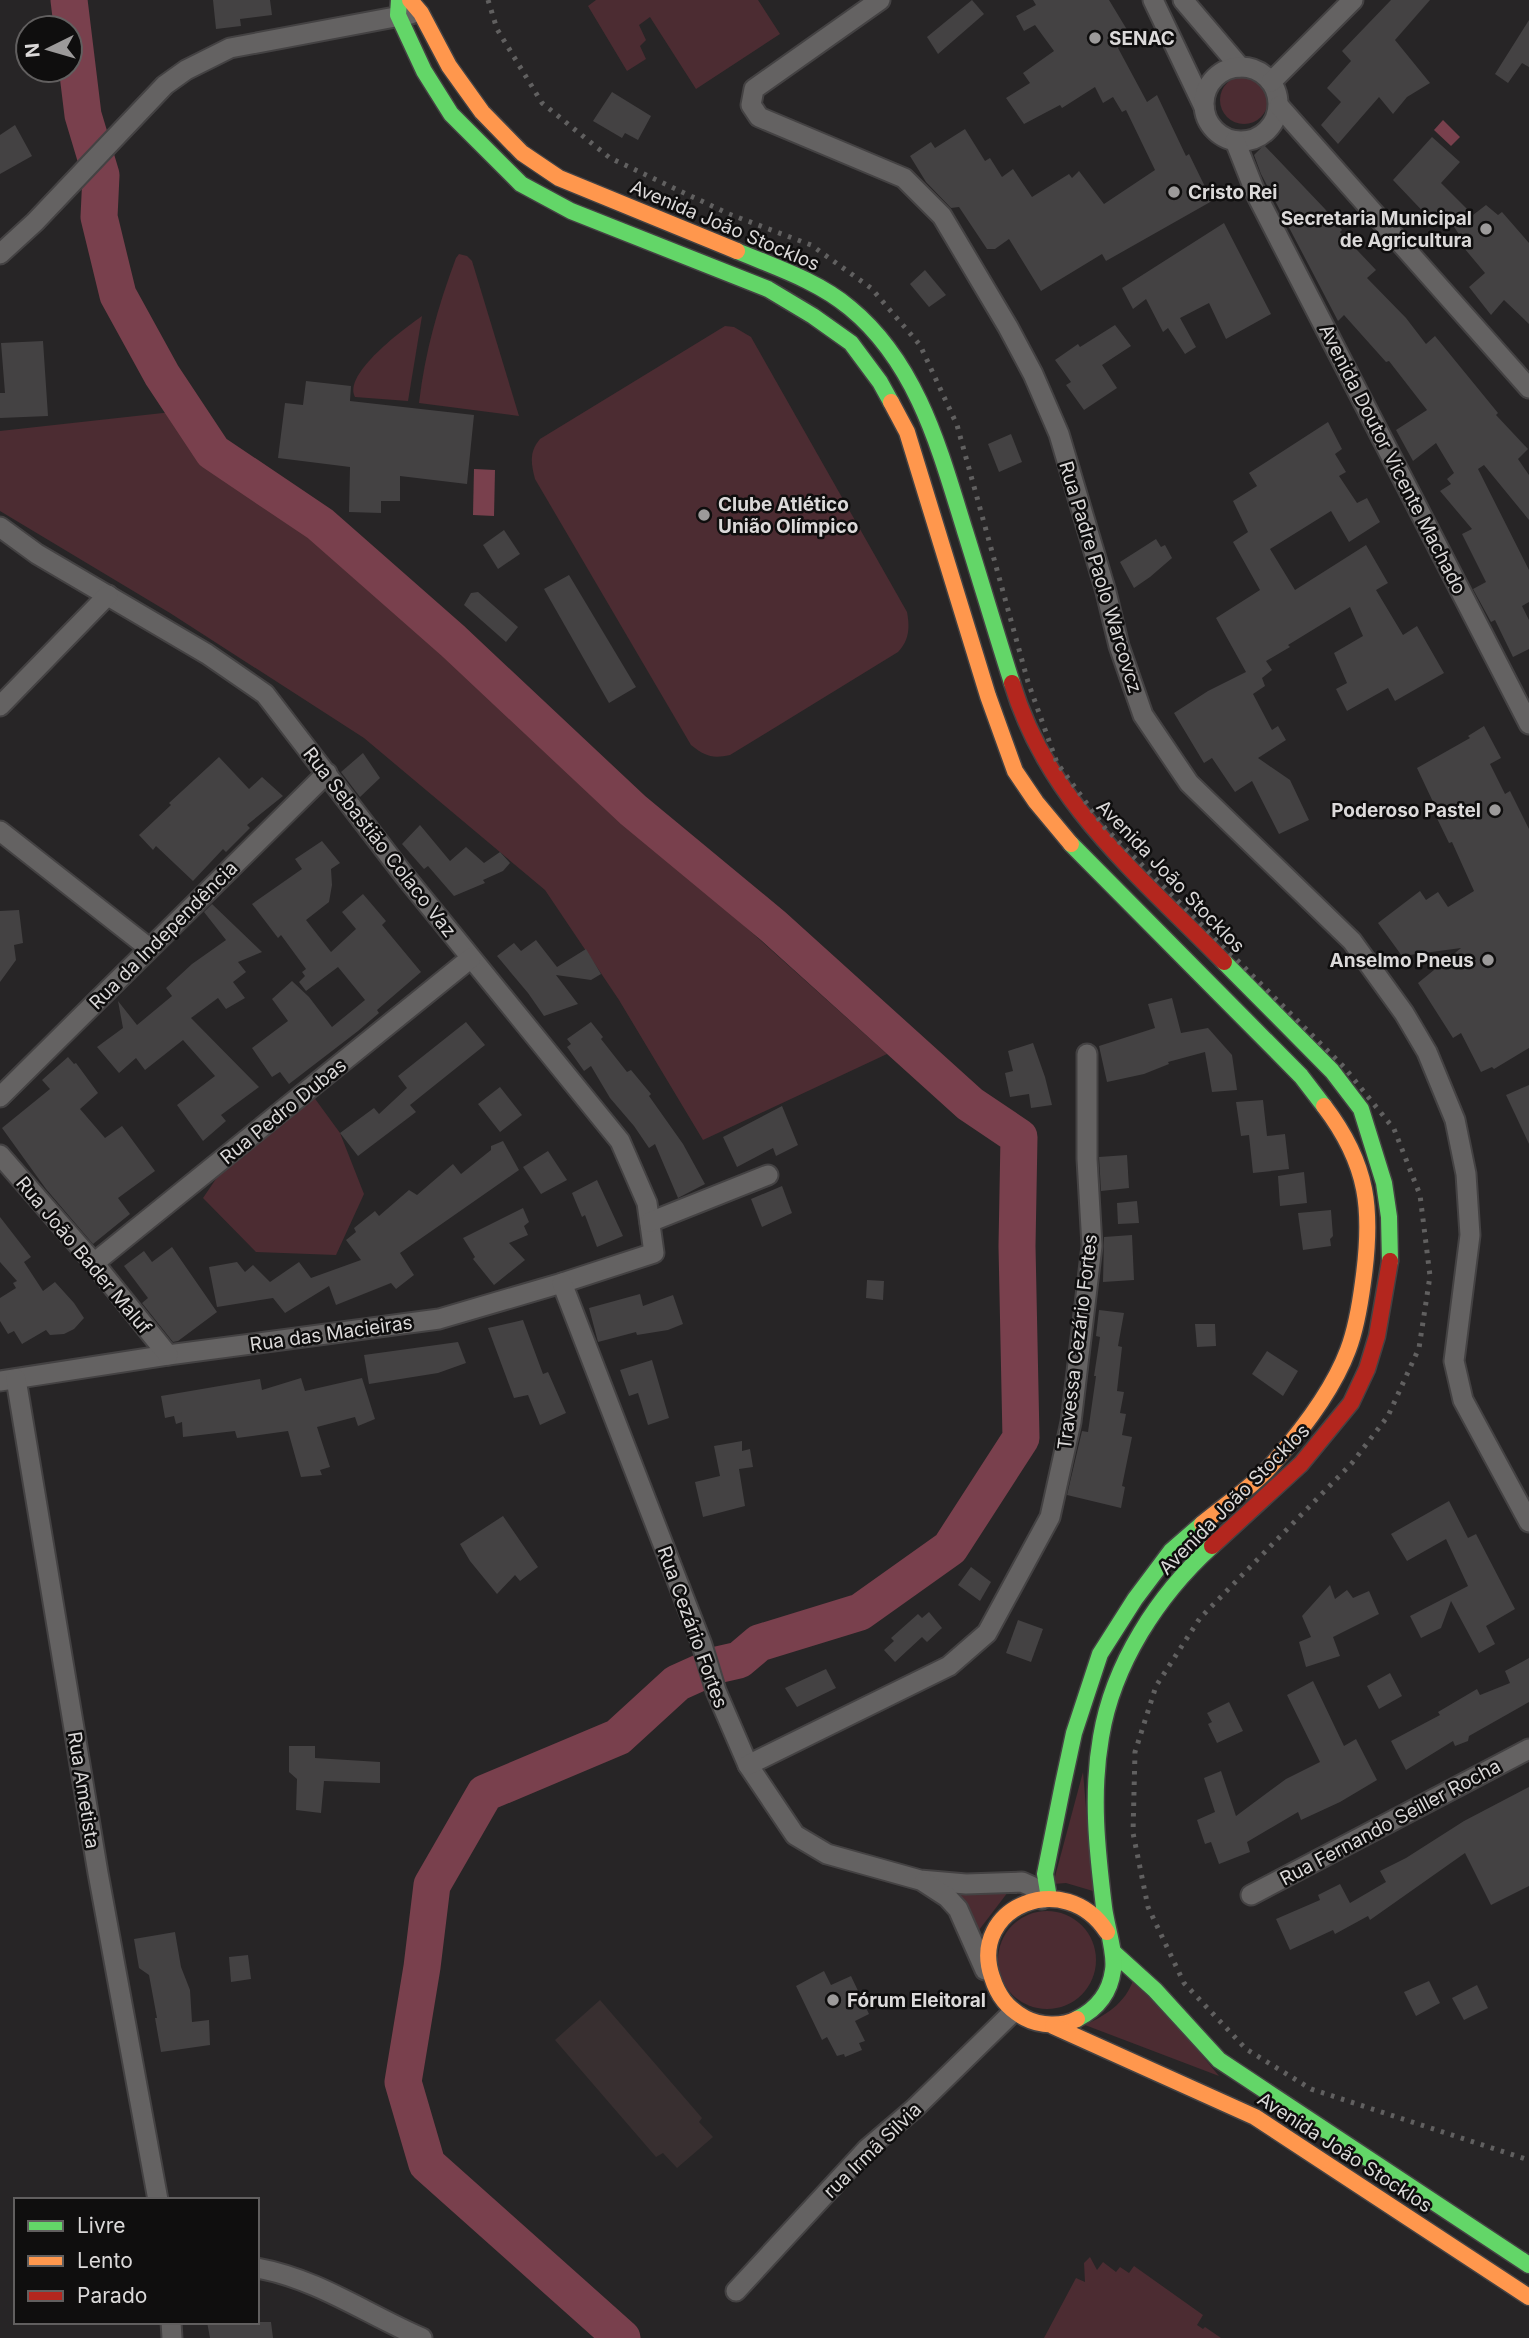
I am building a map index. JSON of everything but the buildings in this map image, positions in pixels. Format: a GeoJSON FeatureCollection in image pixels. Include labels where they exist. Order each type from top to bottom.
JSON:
{"type":"FeatureCollection","features":[{"type":"Feature","properties":{"kind":"main road","name":"Avenida João Stocklos"},"geometry":{"type":"LineString","coordinates":[[407,7],[424,71],[451,114],[521,184],[571,211],[768,289],[851,343],[880,382],[907,432],[988,696],[1015,771],[1064,837],[1301,1076],[1327,1109],[1356,1159],[1368,1204],[1368,1245],[1360,1306],[1348,1350],[1325,1395],[1274,1463],[1171,1551],[1135,1599],[1100,1654],[1074,1733],[1045,1874],[1046,1899],[1058,1898],[1077,1904],[1094,1915],[1107,1932]]}},
{"type":"Feature","properties":{"kind":"main road","name":"Avenida João Stocklos"},"geometry":{"type":"LineString","coordinates":[[407,7],[482,112],[522,153],[559,178],[804,279],[850,308],[884,343],[912,384],[939,447],[1019,708],[1033,743],[1051,776],[1101,837],[1332,1071],[1362,1110],[1374,1144],[1389,1205],[1391,1252],[1384,1310],[1371,1357],[1352,1401],[1324,1440],[1298,1469],[1189,1567],[1159,1607],[1125,1666],[1099,1739],[1094,1773],[1093,1799],[1107,1932],[1114,1952],[1113,1974],[1106,1994],[1092,2011],[1073,2022],[1052,2026]]}},
{"type":"Feature","properties":{"kind":"main road"},"geometry":{"type":"LineString","coordinates":[[1012,2013],[997,1997],[991,1984],[987,1958],[991,1938],[1002,1920],[1018,1907],[1046,1899]]}},
{"type":"Feature","properties":{"kind":"main road","name":"Avenida João Stocklos"},"geometry":{"type":"LineString","coordinates":[[1114,1952],[1139,1971],[1182,2022],[1220,2060],[1529,2266]]}},
{"type":"Feature","properties":{"kind":"main road","name":"Avenida João Stocklos"},"geometry":{"type":"LineString","coordinates":[[1012,2013],[1031,2023],[1052,2026],[1255,2117],[1529,2297]]}},
{"type":"Feature","properties":{"kind":"street","name":"Rua Padre Paolo Warcovcz"},"geometry":{"type":"LineString","coordinates":[[880,0],[754,89],[751,105],[759,117],[904,178],[942,216],[1015,339],[1059,434],[1119,646],[1143,715],[1189,783],[1352,941],[1404,1013],[1427,1052],[1455,1119],[1466,1174],[1469,1235],[1454,1361],[1463,1400],[1529,1522]]}},
{"type":"Feature","properties":{"kind":"street"},"geometry":{"type":"LineString","coordinates":[[1153,0],[1207,118],[1223,137],[1242,141],[1260,137],[1276,118],[1279,106],[1277,93],[1271,82],[1252,68],[1240,67],[1229,69],[1210,83],[1205,94],[1204,107]]}},
{"type":"Feature","properties":{"kind":"street"},"geometry":{"type":"LineString","coordinates":[[1183,0],[1240,67]]}},
{"type":"Feature","properties":{"kind":"street"},"geometry":{"type":"LineString","coordinates":[[1271,82],[1353,0]]}},
{"type":"Feature","properties":{"kind":"street"},"geometry":{"type":"LineString","coordinates":[[0,254],[165,85],[186,70],[230,48],[407,7]]}},
{"type":"Feature","properties":{"kind":"street"},"geometry":{"type":"LineString","coordinates":[[1279,106],[1529,387]]}},
{"type":"Feature","properties":{"kind":"street"},"geometry":{"type":"LineString","coordinates":[[1269,129],[1305,136]]}},
{"type":"Feature","properties":{"kind":"street","name":"Avenida Doutor Vicente Machado"},"geometry":{"type":"LineString","coordinates":[[1242,141],[1256,194],[1529,724]]}},
{"type":"Feature","properties":{"kind":"street","name":"Rua Sebastião Colaco Vaz"},"geometry":{"type":"LineString","coordinates":[[0,527],[37,554],[207,654],[265,694],[404,875],[620,1141],[647,1203],[654,1253]]}},
{"type":"Feature","properties":{"kind":"street"},"geometry":{"type":"LineString","coordinates":[[0,706],[108,596]]}},
{"type":"Feature","properties":{"kind":"street","name":"Rua da Independência"},"geometry":{"type":"LineString","coordinates":[[0,1097],[327,773]]}},
{"type":"Feature","properties":{"kind":"street"},"geometry":{"type":"LineString","coordinates":[[0,831],[149,948]]}},
{"type":"Feature","properties":{"kind":"street","name":"Rua Pedro Dubas"},"geometry":{"type":"LineString","coordinates":[[94,1263],[471,958]]}},
{"type":"Feature","properties":{"kind":"street","name":"Travessa Cezário Fortes"},"geometry":{"type":"LineString","coordinates":[[748,1765],[950,1666],[970,1650],[987,1633],[1049,1517],[1071,1422],[1092,1246],[1087,1158],[1087,1054]]}},
{"type":"Feature","properties":{"kind":"street","name":"Rua João Bader Maluf"},"geometry":{"type":"LineString","coordinates":[[0,1154],[94,1263],[168,1355]]}},
{"type":"Feature","properties":{"kind":"street"},"geometry":{"type":"LineString","coordinates":[[650,1222],[768,1175]]}},
{"type":"Feature","properties":{"kind":"street","name":"Rua das Macieiras"},"geometry":{"type":"LineString","coordinates":[[8,1380],[168,1355],[439,1319],[654,1253]]}},
{"type":"Feature","properties":{"kind":"street","name":"Rua Cezário Fortes"},"geometry":{"type":"LineString","coordinates":[[562,1283],[702,1645],[716,1691],[748,1765],[795,1835],[827,1854],[920,1880],[967,1884],[1022,1882],[1046,1899]]}},
{"type":"Feature","properties":{"kind":"street","name":"Rua Ametista"},"geometry":{"type":"LineString","coordinates":[[8,1380],[158,2198]]}},
{"type":"Feature","properties":{"kind":"street","name":"Rua Fernando Seiller Rocha"},"geometry":{"type":"LineString","coordinates":[[1251,1895],[1529,1749]]}},
{"type":"Feature","properties":{"kind":"street","name":"Rua Cezário Fortes"},"geometry":{"type":"LineString","coordinates":[[920,1880],[947,1897],[958,1909],[991,1984]]}},
{"type":"Feature","properties":{"kind":"street","name":"rua Irmã Silvia"},"geometry":{"type":"LineString","coordinates":[[736,2291],[867,2149],[915,2108],[1012,2013]]}},
{"type":"Feature","properties":{"kind":"street"},"geometry":{"type":"LineString","coordinates":[[259,2268],[286,2273],[317,2285],[387,2323],[422,2338]]}},
{"type":"Feature","properties":{"kind":"shaded area"},"geometry":{"type":"Polygon","coordinates":[[[596,0],[758,0],[780,34],[696,89],[650,17],[639,25],[646,40],[640,46],[646,59],[627,71],[588,6],[596,0]]]}},
{"type":"Feature","properties":{"kind":"shaded area"},"geometry":{"type":"Polygon","coordinates":[[[1244,76],[1261,83],[1268,100],[1261,117],[1244,124],[1227,117],[1220,100],[1227,83],[1244,76]]]}},
{"type":"Feature","properties":{"kind":"shaded area"},"geometry":{"type":"Polygon","coordinates":[[[1443,120],[1460,137],[1451,146],[1434,130],[1443,120]]]}},
{"type":"Feature","properties":{"kind":"shaded area"},"geometry":{"type":"Polygon","coordinates":[[[459,254],[472,261],[519,416],[419,403],[433,329],[449,276],[459,254]]]}},
{"type":"Feature","properties":{"kind":"shaded area"},"geometry":{"type":"Polygon","coordinates":[[[422,316],[408,401],[355,397],[353,387],[366,364],[422,316]]]}},
{"type":"Feature","properties":{"kind":"shaded area","name":"Clube Atlético União Olímpico"},"geometry":{"type":"Polygon","coordinates":[[[725,326],[734,327],[751,337],[907,612],[908,629],[898,652],[730,755],[718,757],[705,754],[691,745],[535,479],[532,458],[540,439],[725,326]]]}},
{"type":"Feature","properties":{"kind":"shaded area"},"geometry":{"type":"Polygon","coordinates":[[[172,412],[887,1054],[703,1140],[619,1000],[545,890],[364,738],[170,613],[0,511],[0,431],[172,412]]]}},
{"type":"Feature","properties":{"kind":"shaded area"},"geometry":{"type":"Polygon","coordinates":[[[474,469],[495,470],[494,516],[473,515],[474,469]]]}},
{"type":"Feature","properties":{"kind":"shaded area"},"geometry":{"type":"Polygon","coordinates":[[[313,1096],[340,1133],[364,1194],[336,1255],[256,1252],[203,1198],[220,1173],[313,1096]]]}},
{"type":"Feature","properties":{"kind":"shaded area"},"geometry":{"type":"Polygon","coordinates":[[[1083,1772],[1093,1891],[1066,1883],[1053,1884],[1083,1772]]]}},
{"type":"Feature","properties":{"kind":"shaded area"},"geometry":{"type":"Polygon","coordinates":[[[1008,1892],[979,1930],[959,1893],[1008,1892]]]}},
{"type":"Feature","properties":{"kind":"shaded area"},"geometry":{"type":"Polygon","coordinates":[[[1047,1911],[1066,1915],[1082,1925],[1092,1941],[1096,1960],[1092,1979],[1082,1995],[1066,2005],[1047,2009],[1028,2005],[1012,1995],[1002,1979],[998,1960],[1002,1941],[1012,1925],[1028,1915],[1047,1911]]]}},
{"type":"Feature","properties":{"kind":"shaded area"},"geometry":{"type":"Polygon","coordinates":[[[1135,1974],[1219,2076],[1085,2025],[1102,2016],[1123,1999],[1135,1974]]]}},
{"type":"Feature","properties":{"kind":"shaded area"},"geometry":{"type":"Polygon","coordinates":[[[600,2000],[702,2118],[699,2122],[713,2137],[677,2168],[663,2153],[656,2157],[555,2040],[600,2000]]]}},
{"type":"Feature","properties":{"kind":"shaded area"},"geometry":{"type":"Polygon","coordinates":[[[1090,2257],[1097,2270],[1103,2262],[1116,2272],[1120,2267],[1129,2273],[1134,2266],[1203,2315],[1197,2325],[1221,2338],[1044,2338],[1076,2278],[1085,2282],[1084,2263],[1090,2257]]]}},
{"type":"Feature","properties":{"kind":"waterway"},"geometry":{"type":"LineString","coordinates":[[69,0],[83,115],[101,175],[99,217],[118,295],[162,375],[213,452],[320,524],[453,641],[633,810],[773,926],[970,1104],[1019,1137],[1017,1246],[1021,1438],[950,1548],[860,1612],[759,1643],[739,1660],[717,1665],[677,1683],[618,1737],[485,1793],[432,1885],[403,2082],[427,2164],[622,2338]]}},
{"type":"Feature","properties":{"kind":"railway"},"geometry":{"type":"LineString","coordinates":[[488,0],[497,29],[542,103],[610,158],[729,214],[811,245],[871,288],[920,345],[957,425],[1028,682],[1057,763],[1105,828],[1344,1067],[1394,1129],[1420,1195],[1430,1276],[1419,1348],[1388,1416],[1352,1463],[1200,1618],[1156,1686],[1135,1752],[1133,1833],[1148,1907],[1184,1983],[1246,2049],[1311,2089],[1529,2160]]}},
{"type":"Feature","properties":{"kind":"traffic: fast"},"geometry":{"type":"LineString","coordinates":[[399,0],[398,15],[424,71],[451,114],[521,184],[571,211],[768,289],[851,343],[880,382],[891,402]]}},
{"type":"Feature","properties":{"kind":"traffic: fast"},"geometry":{"type":"LineString","coordinates":[[737,251],[796,275],[838,298],[873,330],[893,355],[910,382],[936,440],[1012,683]]}},
{"type":"Feature","properties":{"kind":"traffic: fast"},"geometry":{"type":"LineString","coordinates":[[1071,844],[1301,1076],[1324,1106]]}},
{"type":"Feature","properties":{"kind":"traffic: fast"},"geometry":{"type":"LineString","coordinates":[[1224,962],[1332,1071],[1361,1109],[1384,1183],[1389,1217],[1390,1261]]}},
{"type":"Feature","properties":{"kind":"traffic: fast"},"geometry":{"type":"LineString","coordinates":[[1049,1898],[1045,1874],[1063,1784],[1074,1733],[1100,1654],[1135,1599],[1171,1551],[1202,1524]]}},
{"type":"Feature","properties":{"kind":"traffic: fast"},"geometry":{"type":"LineString","coordinates":[[1077,2019],[1101,1999],[1109,1986],[1113,1970],[1101,1886],[1096,1822],[1098,1758],[1107,1710],[1127,1657],[1141,1632],[1174,1586],[1212,1546]]}},
{"type":"Feature","properties":{"kind":"traffic: fast"},"geometry":{"type":"LineString","coordinates":[[1113,1952],[1155,1990],[1219,2060],[1529,2265]]}},
{"type":"Feature","properties":{"kind":"traffic: slow"},"geometry":{"type":"LineString","coordinates":[[410,0],[421,13],[449,66],[482,112],[522,153],[559,178],[737,251]]}},
{"type":"Feature","properties":{"kind":"traffic: slow"},"geometry":{"type":"LineString","coordinates":[[891,402],[907,432],[988,696],[1015,771],[1036,802],[1071,844]]}},
{"type":"Feature","properties":{"kind":"traffic: slow"},"geometry":{"type":"LineString","coordinates":[[1202,1524],[1259,1478],[1296,1436],[1334,1380],[1353,1334],[1361,1299],[1366,1256],[1367,1211],[1359,1169],[1339,1128],[1324,1106]]}},
{"type":"Feature","properties":{"kind":"traffic: slow"},"geometry":{"type":"LineString","coordinates":[[1077,2019],[1058,2024],[1037,2023],[1008,2006],[1000,1996],[992,1977],[988,1952],[994,1931],[1007,1915],[1025,1904],[1046,1899],[1068,1902],[1089,1912],[1107,1932]]}},
{"type":"Feature","properties":{"kind":"traffic: slow"},"geometry":{"type":"LineString","coordinates":[[1053,2026],[1255,2117],[1529,2297]]}},
{"type":"Feature","properties":{"kind":"traffic: jam"},"geometry":{"type":"LineString","coordinates":[[1012,683],[1028,726],[1073,801],[1130,868],[1224,962]]}},
{"type":"Feature","properties":{"kind":"traffic: jam"},"geometry":{"type":"LineString","coordinates":[[1212,1546],[1301,1464],[1351,1403],[1367,1369],[1377,1336],[1390,1261]]}},
{"type":"Feature","properties":{"kind":"place","name":"SENAC"},"geometry":{"type":"Point","coordinates":[1095,38]}},
{"type":"Feature","properties":{"kind":"place","name":"Cristo Rei"},"geometry":{"type":"Point","coordinates":[1174,192]}},
{"type":"Feature","properties":{"kind":"place","name":"Secretaria Municipal de Agricultura"},"geometry":{"type":"Point","coordinates":[1486,229]}},
{"type":"Feature","properties":{"kind":"place","name":"Clube Atlético União Olímpico"},"geometry":{"type":"Point","coordinates":[704,515]}},
{"type":"Feature","properties":{"kind":"place","name":"Poderoso Pastel"},"geometry":{"type":"Point","coordinates":[1495,810]}},
{"type":"Feature","properties":{"kind":"place","name":"Anselmo Pneus"},"geometry":{"type":"Point","coordinates":[1488,960]}},
{"type":"Feature","properties":{"kind":"place","name":"Fórum Eleitoral"},"geometry":{"type":"Point","coordinates":[833,2000]}}]}
